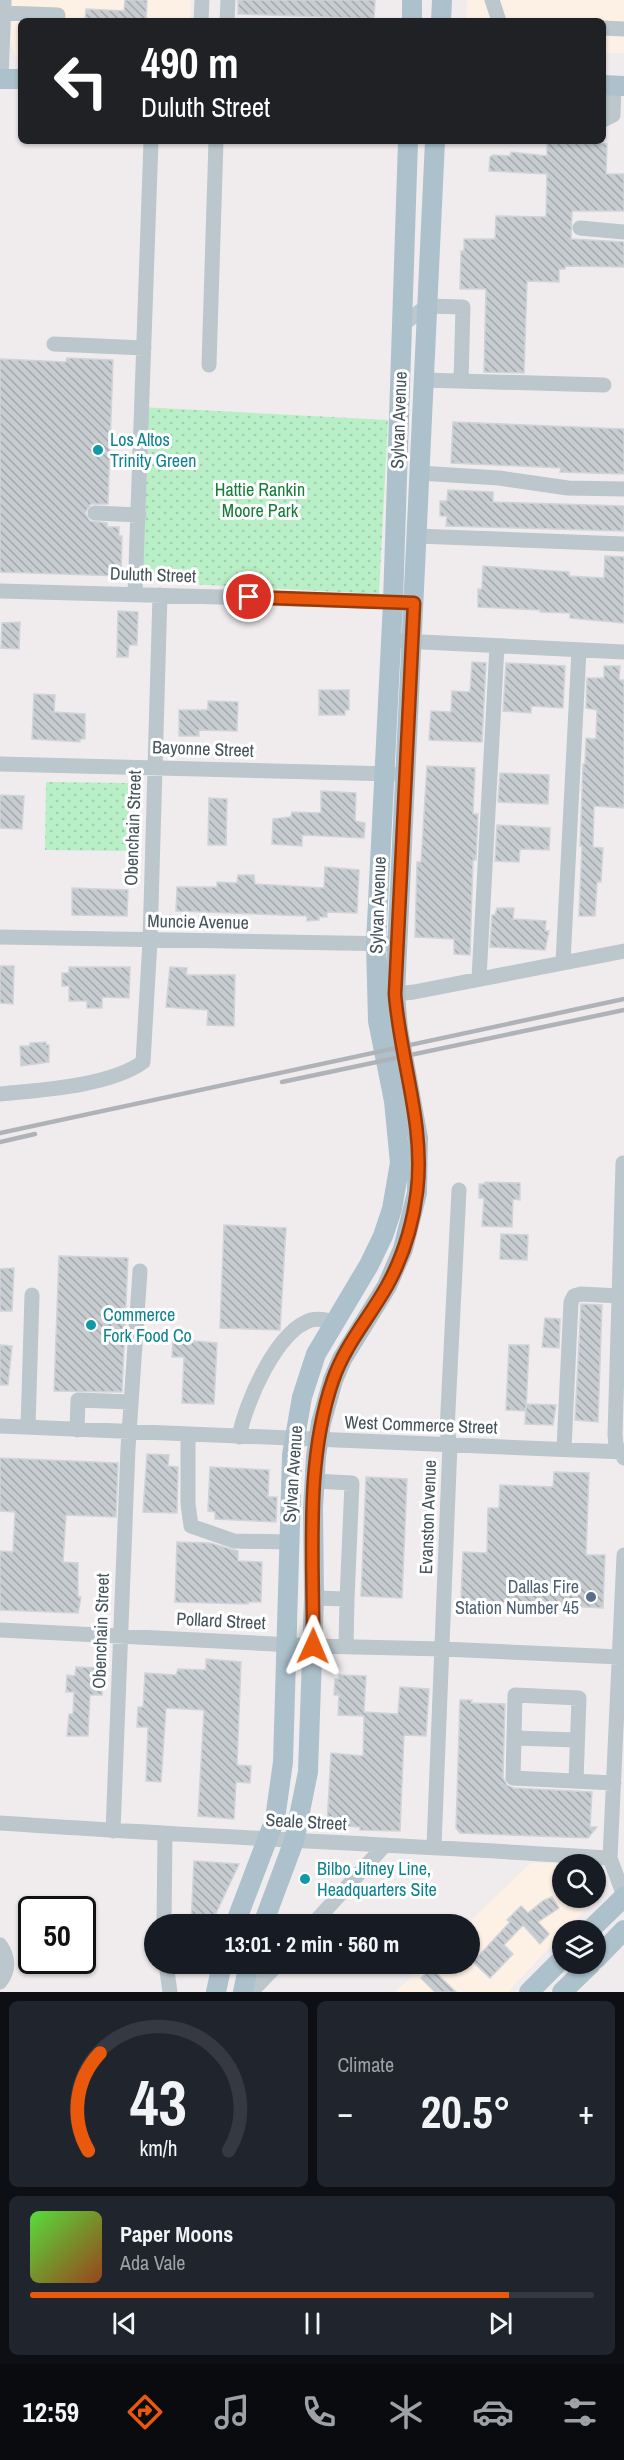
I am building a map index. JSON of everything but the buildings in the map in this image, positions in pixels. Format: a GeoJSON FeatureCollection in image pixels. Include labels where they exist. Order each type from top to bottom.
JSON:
{"type":"FeatureCollection","features":[{"type":"Feature","properties":{"kind":"main road"},"geometry":{"type":"LineString","coordinates":[[412,0],[412,18]]}},
{"type":"Feature","properties":{"kind":"main road"},"geometry":{"type":"LineString","coordinates":[[441,18],[442,0]]}},
{"type":"Feature","properties":{"kind":"main road","name":"Sylvan Avenue"},"geometry":{"type":"LineString","coordinates":[[267,1914],[294,1841],[308,1772],[318,1440],[333,1380],[351,1340],[387,1286],[411,1222],[417,1193],[418,1138],[398,1029],[395,994],[386,943],[384,774],[392,641],[408,144]]}},
{"type":"Feature","properties":{"kind":"main road","name":"Sylvan Avenue"},"geometry":{"type":"LineString","coordinates":[[239,1914],[268,1839],[280,1797],[284,1762],[293,1439],[308,1377],[323,1340],[364,1275],[383,1236],[392,1209],[400,1163],[394,1101],[378,1021],[405,774],[435,144]]}},
{"type":"Feature","properties":{"kind":"main road"},"geometry":{"type":"LineString","coordinates":[[600,1920],[624,1896]]}},
{"type":"Feature","properties":{"kind":"main road"},"geometry":{"type":"LineString","coordinates":[[606,1949],[624,1930]]}},
{"type":"Feature","properties":{"kind":"main road"},"geometry":{"type":"LineString","coordinates":[[530,1992],[552,1969]]}},
{"type":"Feature","properties":{"kind":"main road"},"geometry":{"type":"LineString","coordinates":[[216,1992],[220,1974]]}},
{"type":"Feature","properties":{"kind":"main road"},"geometry":{"type":"LineString","coordinates":[[243,1992],[247,1974]]}},
{"type":"Feature","properties":{"kind":"main road"},"geometry":{"type":"LineString","coordinates":[[570,1989],[583,1974]]}},
{"type":"Feature","properties":{"kind":"street"},"geometry":{"type":"LineString","coordinates":[[201,18],[202,0]]}},
{"type":"Feature","properties":{"kind":"street"},"geometry":{"type":"LineString","coordinates":[[227,18],[228,0]]}},
{"type":"Feature","properties":{"kind":"street"},"geometry":{"type":"LineString","coordinates":[[492,0],[498,18]]}},
{"type":"Feature","properties":{"kind":"street"},"geometry":{"type":"LineString","coordinates":[[7,79],[4,7],[58,15],[58,18]]}},
{"type":"Feature","properties":{"kind":"street"},"geometry":{"type":"LineString","coordinates":[[606,28],[624,29]]}},
{"type":"Feature","properties":{"kind":"street"},"geometry":{"type":"LineString","coordinates":[[606,118],[613,115],[614,86]]}},
{"type":"Feature","properties":{"kind":"street"},"geometry":{"type":"LineString","coordinates":[[135,594],[151,144]]}},
{"type":"Feature","properties":{"kind":"street"},"geometry":{"type":"LineString","coordinates":[[209,365],[216,144]]}},
{"type":"Feature","properties":{"kind":"street"},"geometry":{"type":"LineString","coordinates":[[580,228],[624,232]]}},
{"type":"Feature","properties":{"kind":"street"},"geometry":{"type":"LineString","coordinates":[[402,325],[427,306],[464,307],[461,381]]}},
{"type":"Feature","properties":{"kind":"street"},"geometry":{"type":"LineString","coordinates":[[54,344],[144,348]]}},
{"type":"Feature","properties":{"kind":"street"},"geometry":{"type":"LineString","coordinates":[[423,380],[603,386]]}},
{"type":"Feature","properties":{"kind":"street"},"geometry":{"type":"LineString","coordinates":[[419,473],[499,478],[568,488],[624,489]]}},
{"type":"Feature","properties":{"kind":"street"},"geometry":{"type":"LineString","coordinates":[[94,513],[139,514]]}},
{"type":"Feature","properties":{"kind":"street"},"geometry":{"type":"LineString","coordinates":[[416,536],[624,544]]}},
{"type":"Feature","properties":{"kind":"street","name":"Duluth Street"},"geometry":{"type":"LineString","coordinates":[[0,591],[414,603]]}},
{"type":"Feature","properties":{"kind":"street","name":"Obenchain Street"},"geometry":{"type":"LineString","coordinates":[[0,1094],[63,1087],[117,1075],[143,1062],[150,941],[160,595]]}},
{"type":"Feature","properties":{"kind":"street"},"geometry":{"type":"LineString","coordinates":[[392,641],[624,652]]}},
{"type":"Feature","properties":{"kind":"street"},"geometry":{"type":"LineString","coordinates":[[479,978],[497,646]]}},
{"type":"Feature","properties":{"kind":"street"},"geometry":{"type":"LineString","coordinates":[[563,962],[579,650]]}},
{"type":"Feature","properties":{"kind":"street","name":"Bayonne Street"},"geometry":{"type":"LineString","coordinates":[[0,764],[155,766],[405,774]]}},
{"type":"Feature","properties":{"kind":"street","name":"Muncie Avenue"},"geometry":{"type":"LineString","coordinates":[[0,937],[386,943]]}},
{"type":"Feature","properties":{"kind":"street"},"geometry":{"type":"LineString","coordinates":[[395,994],[624,951]]}},
{"type":"Feature","properties":{"kind":"street"},"geometry":{"type":"LineString","coordinates":[[623,1163],[615,1435],[623,1454]]}},
{"type":"Feature","properties":{"kind":"street","name":"Evanston Avenue"},"geometry":{"type":"LineString","coordinates":[[434,1846],[450,1444],[447,1431],[459,1190]]}},
{"type":"Feature","properties":{"kind":"street","name":"Obenchain Street"},"geometry":{"type":"LineString","coordinates":[[114,1831],[129,1432],[140,1271]]}},
{"type":"Feature","properties":{"kind":"street"},"geometry":{"type":"LineString","coordinates":[[564,1449],[571,1302],[574,1296],[581,1294],[619,1296]]}},
{"type":"Feature","properties":{"kind":"street"},"geometry":{"type":"LineString","coordinates":[[28,1427],[32,1295]]}},
{"type":"Feature","properties":{"kind":"street"},"geometry":{"type":"LineString","coordinates":[[239,1437],[246,1407],[257,1384],[269,1362],[290,1334],[310,1320],[319,1318],[334,1322]]}},
{"type":"Feature","properties":{"kind":"street"},"geometry":{"type":"LineString","coordinates":[[76,1430],[78,1400],[131,1402]]}},
{"type":"Feature","properties":{"kind":"street","name":"West Commerce Street"},"geometry":{"type":"LineString","coordinates":[[0,1426],[564,1449],[623,1454]]}},
{"type":"Feature","properties":{"kind":"street"},"geometry":{"type":"LineString","coordinates":[[188,1435],[188,1504],[191,1526],[234,1541],[289,1542]]}},
{"type":"Feature","properties":{"kind":"street"},"geometry":{"type":"LineString","coordinates":[[315,1481],[352,1483],[346,1647]]}},
{"type":"Feature","properties":{"kind":"street"},"geometry":{"type":"LineString","coordinates":[[624,1555],[618,1786],[610,1858],[624,1896]]}},
{"type":"Feature","properties":{"kind":"street"},"geometry":{"type":"LineString","coordinates":[[314,1598],[347,1599]]}},
{"type":"Feature","properties":{"kind":"street","name":"Pollard Street"},"geometry":{"type":"LineString","coordinates":[[0,1630],[313,1646],[620,1657]]}},
{"type":"Feature","properties":{"kind":"street"},"geometry":{"type":"LineString","coordinates":[[576,1781],[579,1698],[516,1695],[513,1779],[576,1781],[618,1786]]}},
{"type":"Feature","properties":{"kind":"street"},"geometry":{"type":"LineString","coordinates":[[514,1738],[578,1740]]}},
{"type":"Feature","properties":{"kind":"street","name":"Seale Street"},"geometry":{"type":"LineString","coordinates":[[0,1823],[294,1841],[434,1846],[610,1858]]}},
{"type":"Feature","properties":{"kind":"street"},"geometry":{"type":"LineString","coordinates":[[164,1914],[165,1834]]}},
{"type":"Feature","properties":{"kind":"street"},"geometry":{"type":"LineString","coordinates":[[322,1914],[385,1845]]}},
{"type":"Feature","properties":{"kind":"street"},"geometry":{"type":"LineString","coordinates":[[0,1945],[7,1960],[3,1978],[7,1992]]}},
{"type":"Feature","properties":{"kind":"street"},"geometry":{"type":"LineString","coordinates":[[167,1974],[170,1992]]}},
{"type":"Feature","properties":{"kind":"street"},"geometry":{"type":"LineString","coordinates":[[250,1992],[268,1974]]}},
{"type":"Feature","properties":{"kind":"shaded area"},"geometry":{"type":"Polygon","coordinates":[[[12,0],[191,0],[190,18],[18,18],[18,58],[11,45],[12,0]]]}},
{"type":"Feature","properties":{"kind":"shaded area"},"geometry":{"type":"Polygon","coordinates":[[[467,0],[624,0],[624,53],[606,53],[606,18],[466,18],[467,0]]]}},
{"type":"Feature","properties":{"kind":"shaded area"},"geometry":{"type":"Polygon","coordinates":[[[531,1863],[552,1863],[552,1908],[587,1908],[575,1920],[552,1920],[552,1945],[508,1992],[395,1992],[415,1974],[480,1974],[480,1914],[477,1914],[531,1863]]]}},
{"type":"Feature","properties":{"kind":"green space","name":"Hattie Rankin Moore Park"},"geometry":{"type":"Polygon","coordinates":[[[141,407],[388,420],[379,594],[132,581],[141,407]]]}},
{"type":"Feature","properties":{"kind":"green space"},"geometry":{"type":"Polygon","coordinates":[[[46,782],[129,783],[128,851],[45,850],[46,782]]]}},
{"type":"Feature","properties":{"kind":"railway"},"geometry":{"type":"LineString","coordinates":[[0,1133],[624,999]]}},
{"type":"Feature","properties":{"kind":"railway"},"geometry":{"type":"LineString","coordinates":[[282,1082],[624,1010]]}},
{"type":"Feature","properties":{"kind":"railway"},"geometry":{"type":"LineString","coordinates":[[0,1142],[35,1134]]}},
{"type":"Feature","properties":{"kind":"place","name":"Los Altos Trinity Green"},"geometry":{"type":"Point","coordinates":[98,450]}},
{"type":"Feature","properties":{"kind":"place","name":"Commerce Fork Food Co"},"geometry":{"type":"Point","coordinates":[91,1325]}},
{"type":"Feature","properties":{"kind":"place","name":"Dallas Fire Station Number 45"},"geometry":{"type":"Point","coordinates":[591,1597]}},
{"type":"Feature","properties":{"kind":"place","name":"Bilbo Jitney Line, Headquarters Site"},"geometry":{"type":"Point","coordinates":[305,1879]}},
{"type":"Feature","properties":{"kind":"route"},"geometry":{"type":"LineString","coordinates":[[249,597],[414,603],[395,994],[398,1029],[412,1094],[418,1138],[417,1193],[403,1250],[387,1286],[351,1340],[342,1359],[333,1380],[321,1424],[316,1456],[313,1508],[313,1646]]}}]}
